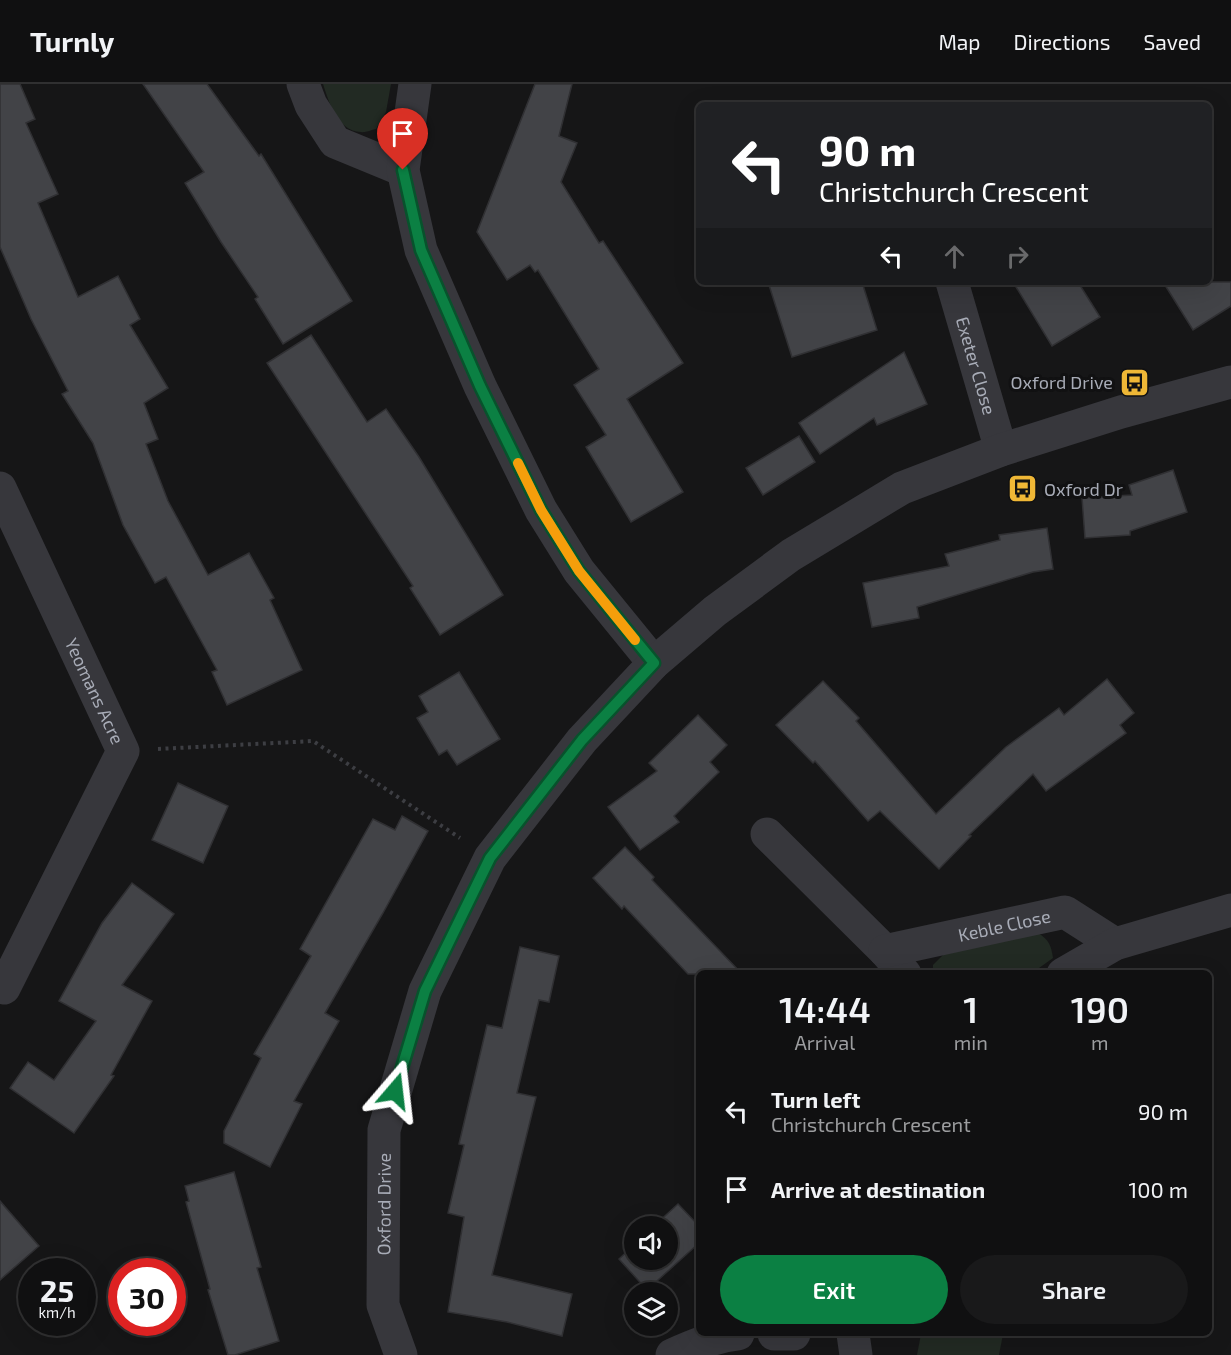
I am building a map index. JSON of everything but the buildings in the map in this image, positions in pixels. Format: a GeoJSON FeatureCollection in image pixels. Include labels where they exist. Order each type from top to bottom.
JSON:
{"type":"FeatureCollection","features":[{"type":"Feature","properties":{"kind":"street"},"geometry":{"type":"LineString","coordinates":[[303,84],[311,105],[335,142],[403,170]]}},
{"type":"Feature","properties":{"kind":"street"},"geometry":{"type":"LineString","coordinates":[[415,84],[403,170],[421,250],[480,386],[541,510],[579,571],[654,663]]}},
{"type":"Feature","properties":{"kind":"street","name":"Exeter Close"},"geometry":{"type":"LineString","coordinates":[[953,285],[1001,450]]}},
{"type":"Feature","properties":{"kind":"street","name":"Oxford Drive"},"geometry":{"type":"LineString","coordinates":[[401,1355],[382,1305],[384,1130],[425,991],[490,858],[582,740],[654,663],[715,611],[791,555],[902,488],[1001,450],[1121,412],[1231,382]]}},
{"type":"Feature","properties":{"kind":"street","name":"Yeomans Acre"},"geometry":{"type":"LineString","coordinates":[[0,488],[123,751],[4,988]]}},
{"type":"Feature","properties":{"kind":"street","name":"Keble Close"},"geometry":{"type":"LineString","coordinates":[[767,834],[895,962],[1065,912],[1115,944]]}},
{"type":"Feature","properties":{"kind":"street"},"geometry":{"type":"LineString","coordinates":[[1070,970],[1115,944],[1231,910]]}},
{"type":"Feature","properties":{"kind":"street"},"geometry":{"type":"LineString","coordinates":[[672,1355],[725,1336]]}},
{"type":"Feature","properties":{"kind":"street"},"geometry":{"type":"LineString","coordinates":[[853,1336],[856,1355]]}},
{"type":"Feature","properties":{"kind":"path"},"geometry":{"type":"LineString","coordinates":[[123,751],[313,741],[490,858]]}},
{"type":"Feature","properties":{"kind":"shaded area"},"geometry":{"type":"Polygon","coordinates":[[[323,84],[391,84],[386,112],[376,129],[363,132],[346,127],[335,114],[323,84]]]}},
{"type":"Feature","properties":{"kind":"shaded area"},"geometry":{"type":"Polygon","coordinates":[[[1038,933],[1049,943],[1053,958],[1036,970],[933,970],[933,965],[950,948],[1038,933]]]}},
{"type":"Feature","properties":{"kind":"shaded area"},"geometry":{"type":"Polygon","coordinates":[[[921,1336],[1003,1336],[999,1355],[917,1355],[921,1336]]]}},
{"type":"Feature","properties":{"kind":"slow traffic"},"geometry":{"type":"LineString","coordinates":[[518,463],[541,510],[579,571],[635,640]]}},
{"type":"Feature","properties":{"kind":"place","name":"Oxford Drive"},"geometry":{"type":"Point","coordinates":[1134,382]}},
{"type":"Feature","properties":{"kind":"place","name":"Oxford Dr"},"geometry":{"type":"Point","coordinates":[1023,489]}},
{"type":"Feature","properties":{"kind":"route"},"geometry":{"type":"LineString","coordinates":[[395,1091],[425,991],[490,858],[582,740],[654,663],[579,571],[541,510],[480,386],[421,250],[403,170]]}}]}
